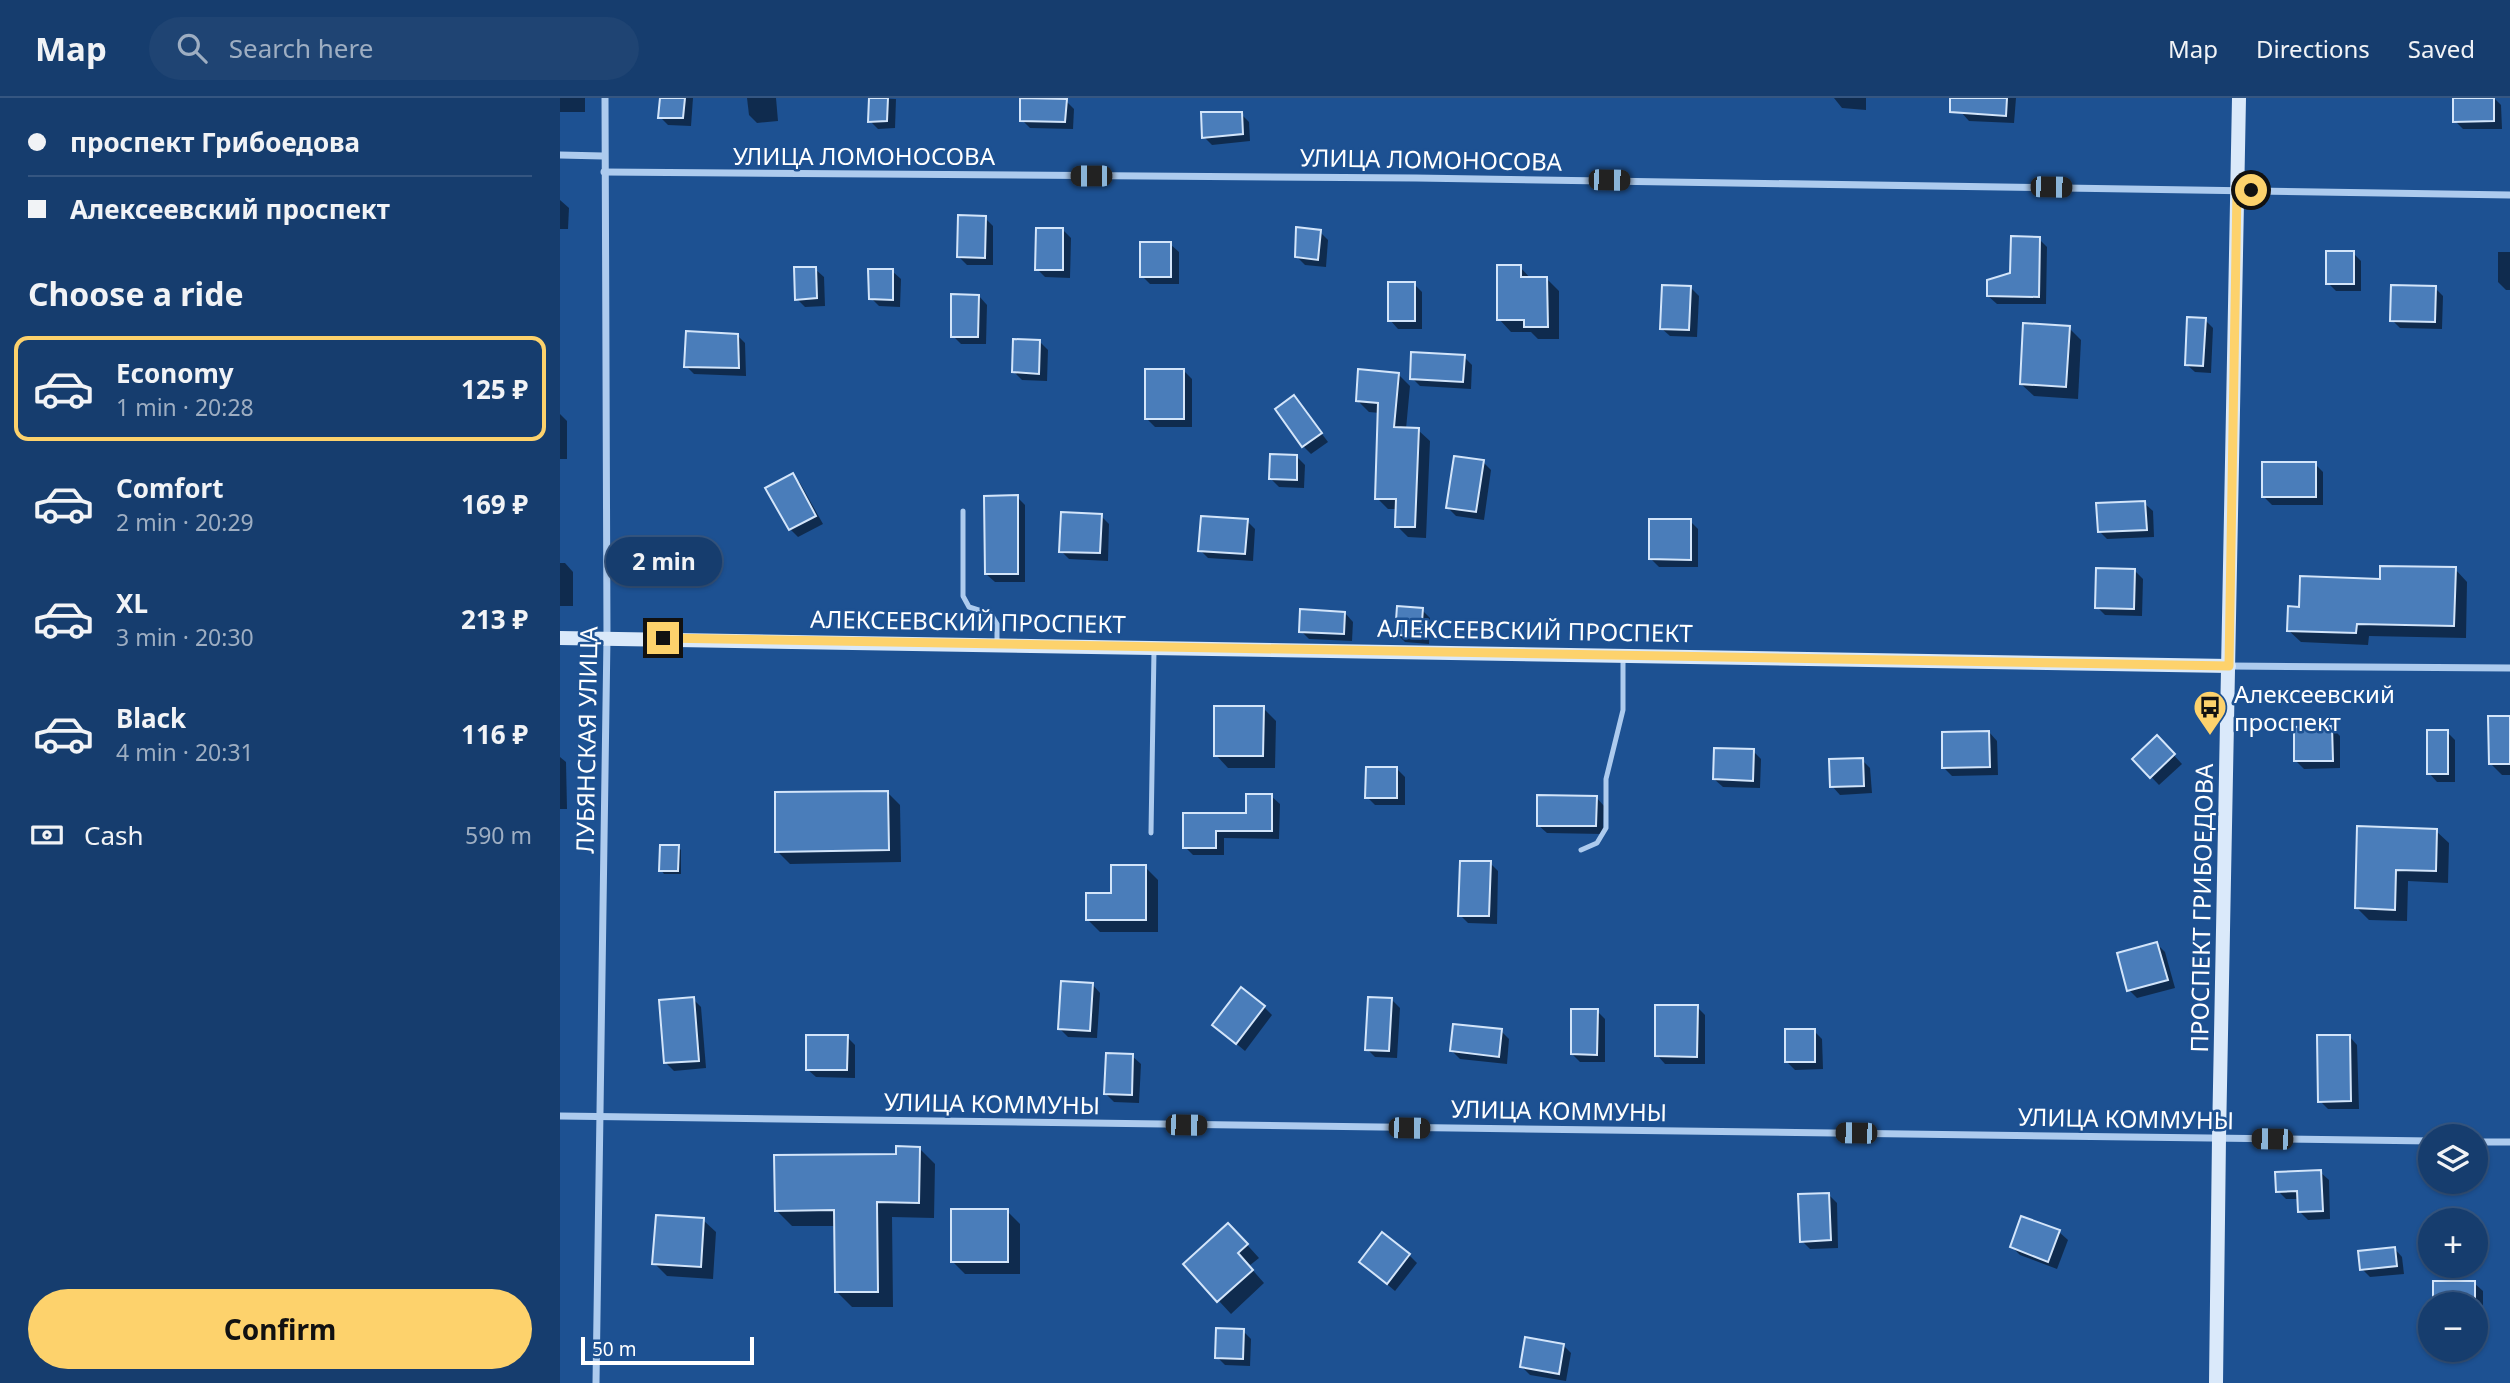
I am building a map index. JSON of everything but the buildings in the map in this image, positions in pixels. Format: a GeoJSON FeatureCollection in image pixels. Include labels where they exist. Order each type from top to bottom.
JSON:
{"type":"FeatureCollection","features":[{"type":"Feature","properties":{"kind":"street","name":"ЛУБЯНСКАЯ УЛИЦА"},"geometry":{"type":"LineString","coordinates":[[596,1383],[607,638],[604,98]]}},
{"type":"Feature","properties":{"kind":"street","name":"ПРОСПЕКТ ГРИБОЕДОВА"},"geometry":{"type":"LineString","coordinates":[[2217,1383],[2219,1139],[2239,98]]}},
{"type":"Feature","properties":{"kind":"street"},"geometry":{"type":"LineString","coordinates":[[560,156],[603,156]]}},
{"type":"Feature","properties":{"kind":"street","name":"УЛИЦА ЛОМОНОСОВА"},"geometry":{"type":"LineString","coordinates":[[604,172],[1416,178],[2510,195]]}},
{"type":"Feature","properties":{"kind":"street","name":"АЛЕКСЕЕВСКИЙ ПРОСПЕКТ"},"geometry":{"type":"LineString","coordinates":[[560,638],[2229,666],[2510,668]]}},
{"type":"Feature","properties":{"kind":"street","name":"УЛИЦА КОММУНЫ"},"geometry":{"type":"LineString","coordinates":[[560,1116],[2418,1141]]}},
{"type":"Feature","properties":{"kind":"street"},"geometry":{"type":"LineString","coordinates":[[2488,1142],[2510,1142]]}},
{"type":"Feature","properties":{"kind":"lane"},"geometry":{"type":"LineString","coordinates":[[963,511],[964,596],[969,607],[991,614],[997,624],[997,644]]}},
{"type":"Feature","properties":{"kind":"lane"},"geometry":{"type":"LineString","coordinates":[[1151,833],[1154,646]]}},
{"type":"Feature","properties":{"kind":"lane"},"geometry":{"type":"LineString","coordinates":[[1581,849],[1597,843],[1606,828],[1606,779],[1623,710],[1623,655]]}},
{"type":"Feature","properties":{"kind":"place","name":"Алексеевский проспект"},"geometry":{"type":"Point","coordinates":[2210,737]}},
{"type":"Feature","properties":{"kind":"route"},"geometry":{"type":"LineString","coordinates":[[663,638],[2229,666],[2237,190],[2251,190]]}}]}
